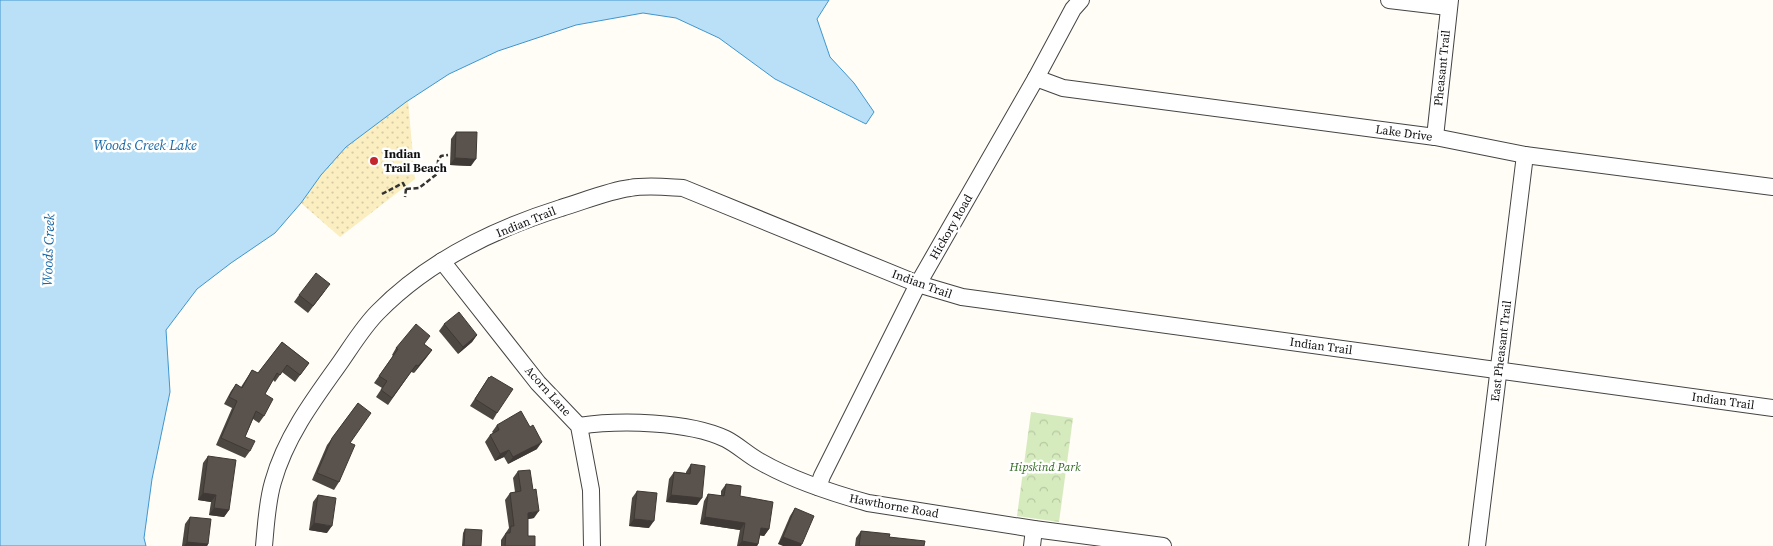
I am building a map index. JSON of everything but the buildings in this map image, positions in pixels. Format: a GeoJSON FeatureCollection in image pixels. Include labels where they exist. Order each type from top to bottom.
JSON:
{"type":"FeatureCollection","features":[{"type":"Feature","properties":{"kind":"street","name":"Hickory Road"},"geometry":{"type":"LineString","coordinates":[[818,487],[918,284],[1036,78],[1073,9],[1081,0]]}},
{"type":"Feature","properties":{"kind":"street"},"geometry":{"type":"LineString","coordinates":[[1389,0],[1449,4]]}},
{"type":"Feature","properties":{"kind":"street","name":"Pheasant Trail"},"geometry":{"type":"LineString","coordinates":[[1435,137],[1449,4]]}},
{"type":"Feature","properties":{"kind":"street","name":"Lake Drive"},"geometry":{"type":"LineString","coordinates":[[1036,78],[1063,88],[1435,137],[1525,155],[1773,187]]}},
{"type":"Feature","properties":{"kind":"street","name":"East Pheasant Trail"},"geometry":{"type":"LineString","coordinates":[[1477,546],[1525,155]]}},
{"type":"Feature","properties":{"kind":"street","name":"Indian Trail"},"geometry":{"type":"LineString","coordinates":[[264,546],[273,483],[288,440],[312,401],[377,313],[410,284],[442,261],[505,229],[544,213],[629,188],[682,188],[918,284],[962,298],[1773,408]]}},
{"type":"Feature","properties":{"kind":"street","name":"Acorn Lane"},"geometry":{"type":"LineString","coordinates":[[442,261],[538,383],[579,426],[591,490],[592,546]]}},
{"type":"Feature","properties":{"kind":"street","name":"Hawthorne Road"},"geometry":{"type":"LineString","coordinates":[[579,426],[604,422],[651,423],[696,430],[726,439],[761,462],[818,487],[868,503],[1163,546]]}},
{"type":"Feature","properties":{"kind":"street"},"geometry":{"type":"LineString","coordinates":[[1032,546],[1034,528]]}},
{"type":"Feature","properties":{"kind":"path"},"geometry":{"type":"LineString","coordinates":[[406,189],[418,188],[437,174],[438,161],[441,156],[448,155]]}},
{"type":"Feature","properties":{"kind":"path"},"geometry":{"type":"LineString","coordinates":[[382,194],[403,183],[406,189],[405,197]]}},
{"type":"Feature","properties":{"kind":"sand","name":"Indian Trail Beach"},"geometry":{"type":"Polygon","coordinates":[[[408,100],[415,179],[340,237],[301,203],[321,175],[346,147],[408,100]]]}},
{"type":"Feature","properties":{"kind":"green space","name":"Hipskind Park"},"geometry":{"type":"Polygon","coordinates":[[[1031,412],[1073,418],[1059,522],[1017,516],[1031,412]]]}},
{"type":"Feature","properties":{"kind":"water","name":"Woods Creek Lake"},"geometry":{"type":"Polygon","coordinates":[[[0,0],[829,0],[817,19],[830,57],[854,83],[874,112],[866,124],[775,79],[719,38],[676,18],[643,13],[576,25],[498,51],[449,74],[406,102],[346,147],[275,233],[197,289],[166,330],[170,392],[152,479],[144,538],[146,546],[0,546],[0,0]]]}},
{"type":"Feature","properties":{"kind":"place","name":"Indian Trail Beach"},"geometry":{"type":"Point","coordinates":[374,161]}},
{"type":"Feature","properties":{"kind":"water label","name":"Woods Creek"},"geometry":{"type":"Point","coordinates":[48,250]}}]}
